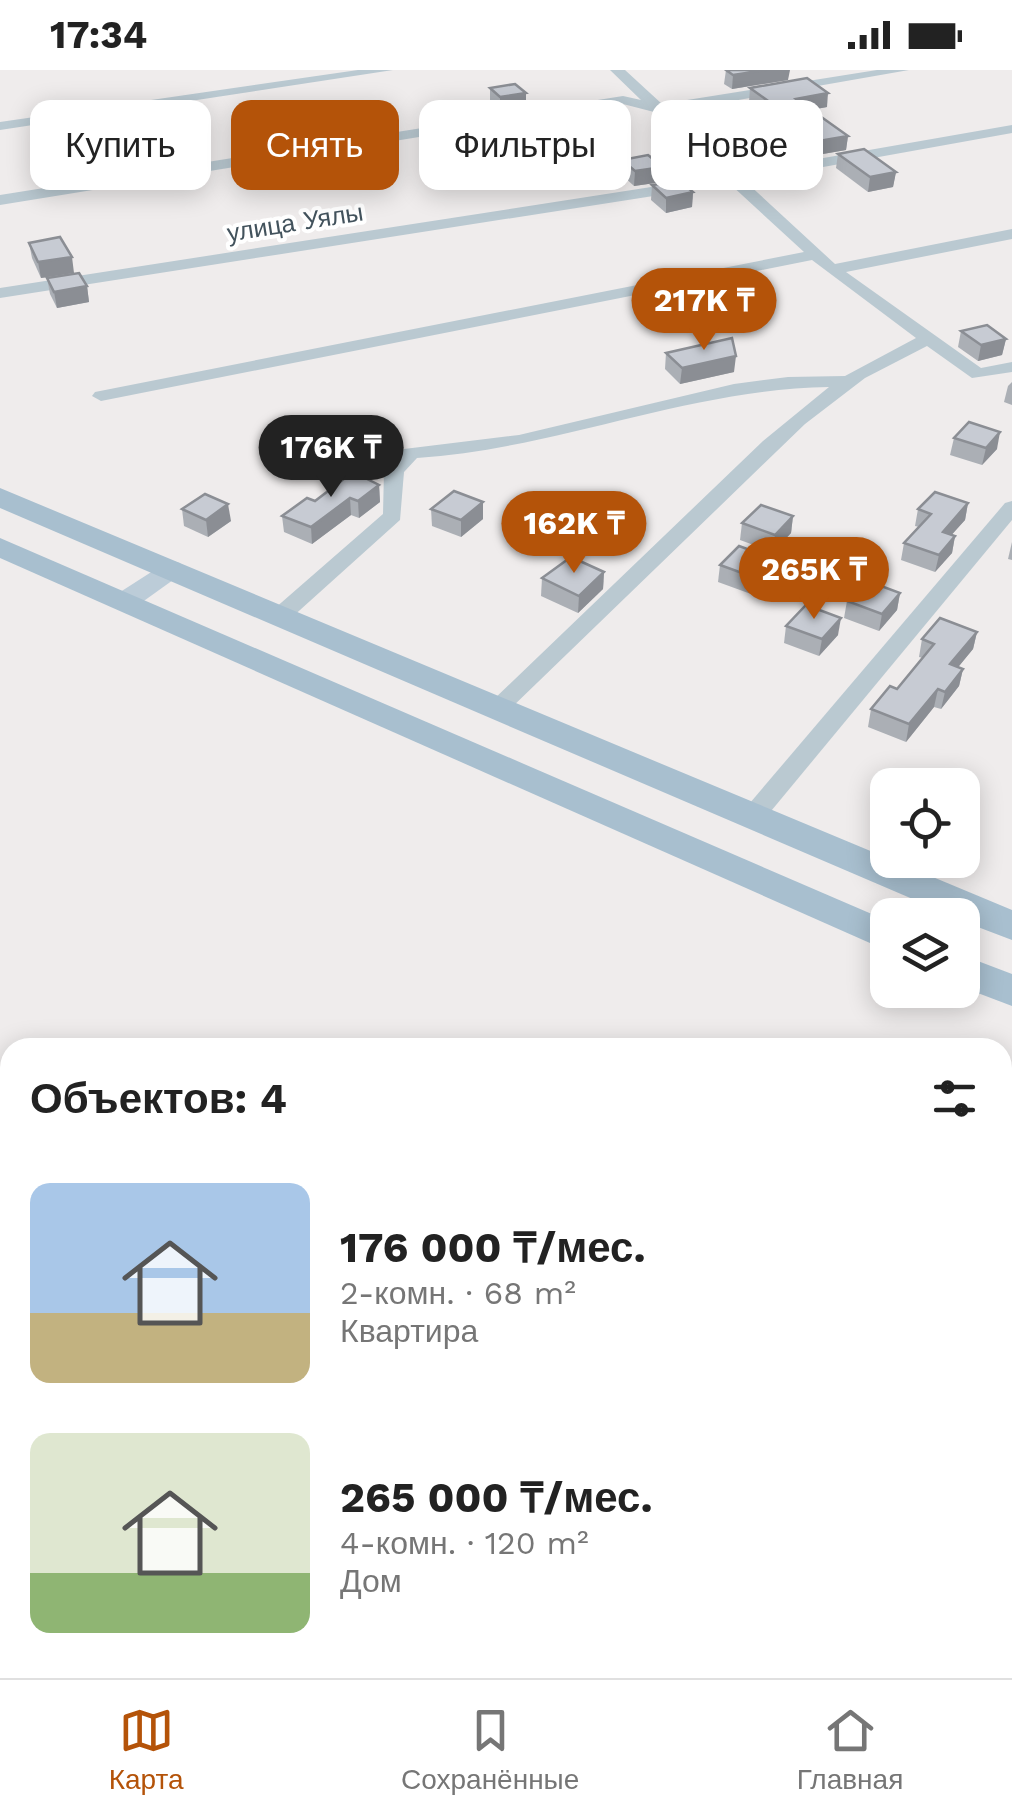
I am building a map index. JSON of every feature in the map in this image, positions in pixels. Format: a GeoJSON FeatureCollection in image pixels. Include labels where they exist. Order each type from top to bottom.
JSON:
{"type":"FeatureCollection","features":[{"type":"Feature","properties":{"kind":"main road"},"geometry":{"type":"LineString","coordinates":[[0,497],[1012,926]]}},
{"type":"Feature","properties":{"kind":"main road"},"geometry":{"type":"LineString","coordinates":[[0,547],[870,929]]}},
{"type":"Feature","properties":{"kind":"main road"},"geometry":{"type":"LineString","coordinates":[[124,602],[170,569]]}},
{"type":"Feature","properties":{"kind":"main road"},"geometry":{"type":"LineString","coordinates":[[980,978],[1012,992]]}},
{"type":"Feature","properties":{"kind":"street"},"geometry":{"type":"LineString","coordinates":[[0,126],[386,70]]}},
{"type":"Feature","properties":{"kind":"street"},"geometry":{"type":"LineString","coordinates":[[618,70],[651,101]]}},
{"type":"Feature","properties":{"kind":"street"},"geometry":{"type":"LineString","coordinates":[[716,100],[902,70]]}},
{"type":"Feature","properties":{"kind":"street"},"geometry":{"type":"LineString","coordinates":[[0,200],[623,100],[651,107]]}},
{"type":"Feature","properties":{"kind":"street","name":"улица Уялы"},"geometry":{"type":"LineString","coordinates":[[823,163],[1012,129]]}},
{"type":"Feature","properties":{"kind":"street","name":"улица Уялы"},"geometry":{"type":"LineString","coordinates":[[0,294],[660,190]]}},
{"type":"Feature","properties":{"kind":"street"},"geometry":{"type":"LineString","coordinates":[[742,190],[832,270],[978,374],[1012,366]]}},
{"type":"Feature","properties":{"kind":"street"},"geometry":{"type":"LineString","coordinates":[[832,270],[1012,234]]}},
{"type":"Feature","properties":{"kind":"street"},"geometry":{"type":"LineString","coordinates":[[101,396],[814,255]]}},
{"type":"Feature","properties":{"kind":"street"},"geometry":{"type":"LineString","coordinates":[[500,706],[772,442],[843,381],[877,360],[927,339]]}},
{"type":"Feature","properties":{"kind":"street"},"geometry":{"type":"LineString","coordinates":[[282,614],[393,516],[394,471],[412,454],[473,448],[773,383],[843,381]]}},
{"type":"Feature","properties":{"kind":"street"},"geometry":{"type":"LineString","coordinates":[[753,816],[1012,506]]}},
{"type":"Feature","properties":{"kind":"building"},"geometry":{"type":"Polygon","coordinates":[[[726,70],[766,70],[733,75],[726,70]]]}},
{"type":"Feature","properties":{"kind":"building"},"geometry":{"type":"Polygon","coordinates":[[[807,78],[828,93],[797,100],[767,100],[750,88],[807,78]]]}},
{"type":"Feature","properties":{"kind":"building"},"geometry":{"type":"Polygon","coordinates":[[[515,84],[526,93],[500,97],[490,88],[515,84]]]}},
{"type":"Feature","properties":{"kind":"building"},"geometry":{"type":"Polygon","coordinates":[[[823,118],[848,136],[823,140],[823,118]]]}},
{"type":"Feature","properties":{"kind":"building"},"geometry":{"type":"Polygon","coordinates":[[[864,149],[896,172],[870,177],[838,154],[864,149]]]}},
{"type":"Feature","properties":{"kind":"building"},"geometry":{"type":"Polygon","coordinates":[[[648,155],[651,169],[635,171],[631,158],[648,155]]]}},
{"type":"Feature","properties":{"kind":"building"},"geometry":{"type":"Polygon","coordinates":[[[657,190],[693,192],[666,198],[657,190]]]}},
{"type":"Feature","properties":{"kind":"building"},"geometry":{"type":"Polygon","coordinates":[[[60,237],[72,257],[38,262],[29,243],[60,237]]]}},
{"type":"Feature","properties":{"kind":"building"},"geometry":{"type":"Polygon","coordinates":[[[79,273],[87,286],[54,292],[47,278],[79,273]]]}},
{"type":"Feature","properties":{"kind":"building"},"geometry":{"type":"Polygon","coordinates":[[[987,325],[1006,339],[981,345],[961,331],[987,325]]]}},
{"type":"Feature","properties":{"kind":"building"},"geometry":{"type":"Polygon","coordinates":[[[732,338],[736,356],[682,368],[666,353],[732,338]]]}},
{"type":"Feature","properties":{"kind":"building"},"geometry":{"type":"Polygon","coordinates":[[[969,422],[1000,432],[986,448],[954,438],[969,422]]]}},
{"type":"Feature","properties":{"kind":"building"},"geometry":{"type":"Polygon","coordinates":[[[353,472],[379,485],[358,501],[350,498],[311,527],[282,516],[307,498],[315,501],[353,472]]]}},
{"type":"Feature","properties":{"kind":"building"},"geometry":{"type":"Polygon","coordinates":[[[454,491],[483,502],[461,520],[431,509],[454,491]]]}},
{"type":"Feature","properties":{"kind":"building"},"geometry":{"type":"Polygon","coordinates":[[[935,492],[968,503],[943,532],[955,536],[939,555],[904,543],[931,514],[918,509],[935,492]]]}},
{"type":"Feature","properties":{"kind":"building"},"geometry":{"type":"Polygon","coordinates":[[[205,494],[228,504],[206,520],[182,509],[205,494]]]}},
{"type":"Feature","properties":{"kind":"building"},"geometry":{"type":"Polygon","coordinates":[[[761,505],[793,516],[775,535],[742,523],[761,505]]]}},
{"type":"Feature","properties":{"kind":"building"},"geometry":{"type":"Polygon","coordinates":[[[739,546],[772,558],[753,577],[720,565],[739,546]]]}},
{"type":"Feature","properties":{"kind":"building"},"geometry":{"type":"Polygon","coordinates":[[[571,557],[604,572],[579,596],[542,578],[571,557]]]}},
{"type":"Feature","properties":{"kind":"building"},"geometry":{"type":"Polygon","coordinates":[[[865,580],[900,593],[882,614],[847,601],[865,580]]]}},
{"type":"Feature","properties":{"kind":"building"},"geometry":{"type":"Polygon","coordinates":[[[806,605],[841,618],[822,639],[786,626],[806,605]]]}},
{"type":"Feature","properties":{"kind":"building"},"geometry":{"type":"Polygon","coordinates":[[[940,618],[977,632],[950,664],[963,669],[945,692],[938,689],[909,724],[871,709],[890,686],[897,689],[934,644],[922,639],[940,618]]]}}]}
